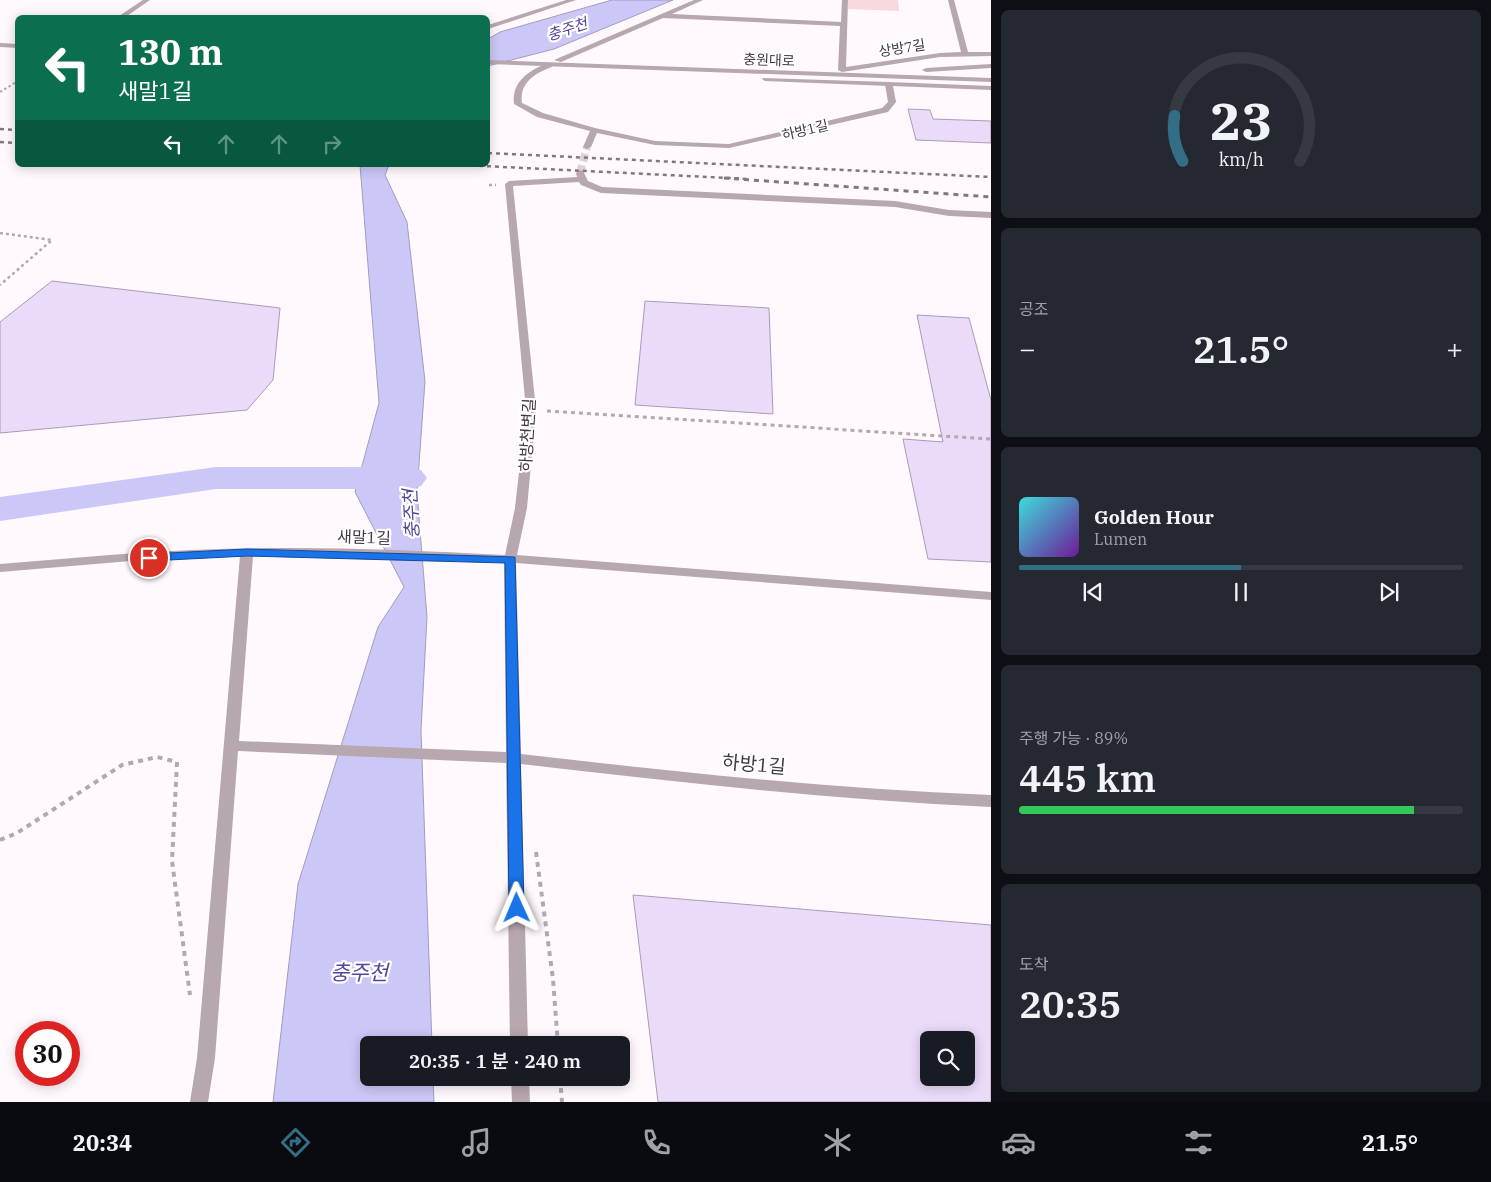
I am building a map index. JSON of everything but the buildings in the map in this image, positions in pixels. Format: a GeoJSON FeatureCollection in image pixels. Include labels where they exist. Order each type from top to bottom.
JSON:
{"type":"FeatureCollection","features":[{"type":"Feature","properties":{"kind":"street"},"geometry":{"type":"LineString","coordinates":[[124,15],[147,0]]}},
{"type":"Feature","properties":{"kind":"street"},"geometry":{"type":"LineString","coordinates":[[490,26],[573,0]]}},
{"type":"Feature","properties":{"kind":"street"},"geometry":{"type":"LineString","coordinates":[[558,60],[700,0]]}},
{"type":"Feature","properties":{"kind":"street"},"geometry":{"type":"LineString","coordinates":[[842,70],[845,0]]}},
{"type":"Feature","properties":{"kind":"street"},"geometry":{"type":"LineString","coordinates":[[951,0],[965,53]]}},
{"type":"Feature","properties":{"kind":"street"},"geometry":{"type":"LineString","coordinates":[[664,16],[845,24]]}},
{"type":"Feature","properties":{"kind":"street"},"geometry":{"type":"LineString","coordinates":[[0,38],[15,39]]}},
{"type":"Feature","properties":{"kind":"street"},"geometry":{"type":"LineString","coordinates":[[0,45],[15,46]]}},
{"type":"Feature","properties":{"kind":"street","name":"상방7길"},"geometry":{"type":"LineString","coordinates":[[842,70],[940,55],[965,53],[991,54]]}},
{"type":"Feature","properties":{"kind":"street"},"geometry":{"type":"LineString","coordinates":[[490,57],[547,63]]}},
{"type":"Feature","properties":{"kind":"street","name":"충원대로"},"geometry":{"type":"LineString","coordinates":[[547,63],[558,60],[991,73]]}},
{"type":"Feature","properties":{"kind":"street"},"geometry":{"type":"LineString","coordinates":[[490,62],[547,63]]}},
{"type":"Feature","properties":{"kind":"street","name":"충원대로"},"geometry":{"type":"LineString","coordinates":[[547,63],[991,80]]}},
{"type":"Feature","properties":{"kind":"street","name":"하방1길"},"geometry":{"type":"LineString","coordinates":[[547,63],[526,78],[520,86],[516,97],[518,104],[540,114],[594,130],[663,143],[738,145],[885,110],[892,102],[889,84]]}},
{"type":"Feature","properties":{"kind":"street"},"geometry":{"type":"LineString","coordinates":[[918,70],[991,66]]}},
{"type":"Feature","properties":{"kind":"street"},"geometry":{"type":"LineString","coordinates":[[889,84],[991,88]]}},
{"type":"Feature","properties":{"kind":"street"},"geometry":{"type":"LineString","coordinates":[[587,147],[594,130]]}},
{"type":"Feature","properties":{"kind":"street","name":"하방천변길"},"geometry":{"type":"LineString","coordinates":[[519,1036],[510,559],[522,498],[531,410],[509,184],[581,176],[589,186],[601,190],[895,204],[954,214],[991,215]]}},
{"type":"Feature","properties":{"kind":"street"},"geometry":{"type":"LineString","coordinates":[[199,1102],[206,1058],[247,552]]}},
{"type":"Feature","properties":{"kind":"street","name":"새말1길"},"geometry":{"type":"LineString","coordinates":[[0,568],[247,552],[302,553],[510,559],[991,596]]}},
{"type":"Feature","properties":{"kind":"street","name":"하방1길"},"geometry":{"type":"LineString","coordinates":[[231,746],[514,758],[669,776],[917,798],[991,801]]}},
{"type":"Feature","properties":{"kind":"street"},"geometry":{"type":"LineString","coordinates":[[520,1086],[521,1102]]}},
{"type":"Feature","properties":{"kind":"lane"},"geometry":{"type":"LineString","coordinates":[[765,79],[889,84]]}},
{"type":"Feature","properties":{"kind":"path"},"geometry":{"type":"LineString","coordinates":[[0,92],[15,83]]}},
{"type":"Feature","properties":{"kind":"path"},"geometry":{"type":"LineString","coordinates":[[0,233],[52,240],[0,285]]}},
{"type":"Feature","properties":{"kind":"path"},"geometry":{"type":"LineString","coordinates":[[531,410],[991,439]]}},
{"type":"Feature","properties":{"kind":"path"},"geometry":{"type":"LineString","coordinates":[[0,840],[18,833],[122,765],[157,757],[176,762],[172,862],[187,982],[192,1001]]}},
{"type":"Feature","properties":{"kind":"path"},"geometry":{"type":"LineString","coordinates":[[535,849],[553,979],[557,1036]]}},
{"type":"Feature","properties":{"kind":"path"},"geometry":{"type":"LineString","coordinates":[[561,1086],[562,1102]]}},
{"type":"Feature","properties":{"kind":"shaded area"},"geometry":{"type":"Polygon","coordinates":[[[848,0],[898,0],[899,11],[848,9],[848,0]]]}},
{"type":"Feature","properties":{"kind":"water","name":"충주천"},"geometry":{"type":"Polygon","coordinates":[[[612,0],[673,0],[554,49],[490,65],[490,38],[500,32],[612,0]]]}},
{"type":"Feature","properties":{"kind":"water","name":"충주천"},"geometry":{"type":"Polygon","coordinates":[[[360,167],[388,167],[385,175],[407,222],[425,381],[417,492],[427,617],[421,730],[432,1036],[360,1036],[360,1086],[433,1086],[434,1102],[273,1102],[298,884],[378,627],[404,587],[355,492],[379,403],[360,167]]]}},
{"type":"Feature","properties":{"kind":"waterway"},"geometry":{"type":"LineString","coordinates":[[0,509],[216,478],[408,478]]}},
{"type":"Feature","properties":{"kind":"tunnel"},"geometry":{"type":"LineString","coordinates":[[580,173],[587,147]]}},
{"type":"Feature","properties":{"kind":"railway"},"geometry":{"type":"LineString","coordinates":[[0,129],[15,130]]}},
{"type":"Feature","properties":{"kind":"railway"},"geometry":{"type":"LineString","coordinates":[[0,142],[15,143]]}},
{"type":"Feature","properties":{"kind":"railway"},"geometry":{"type":"LineString","coordinates":[[490,153],[991,177]]}},
{"type":"Feature","properties":{"kind":"railway"},"geometry":{"type":"LineString","coordinates":[[490,166],[749,179]]}},
{"type":"Feature","properties":{"kind":"railway"},"geometry":{"type":"LineString","coordinates":[[724,178],[991,197]]}},
{"type":"Feature","properties":{"kind":"route"},"geometry":{"type":"LineString","coordinates":[[149,558],[247,552],[510,559],[517,908]]}}]}
